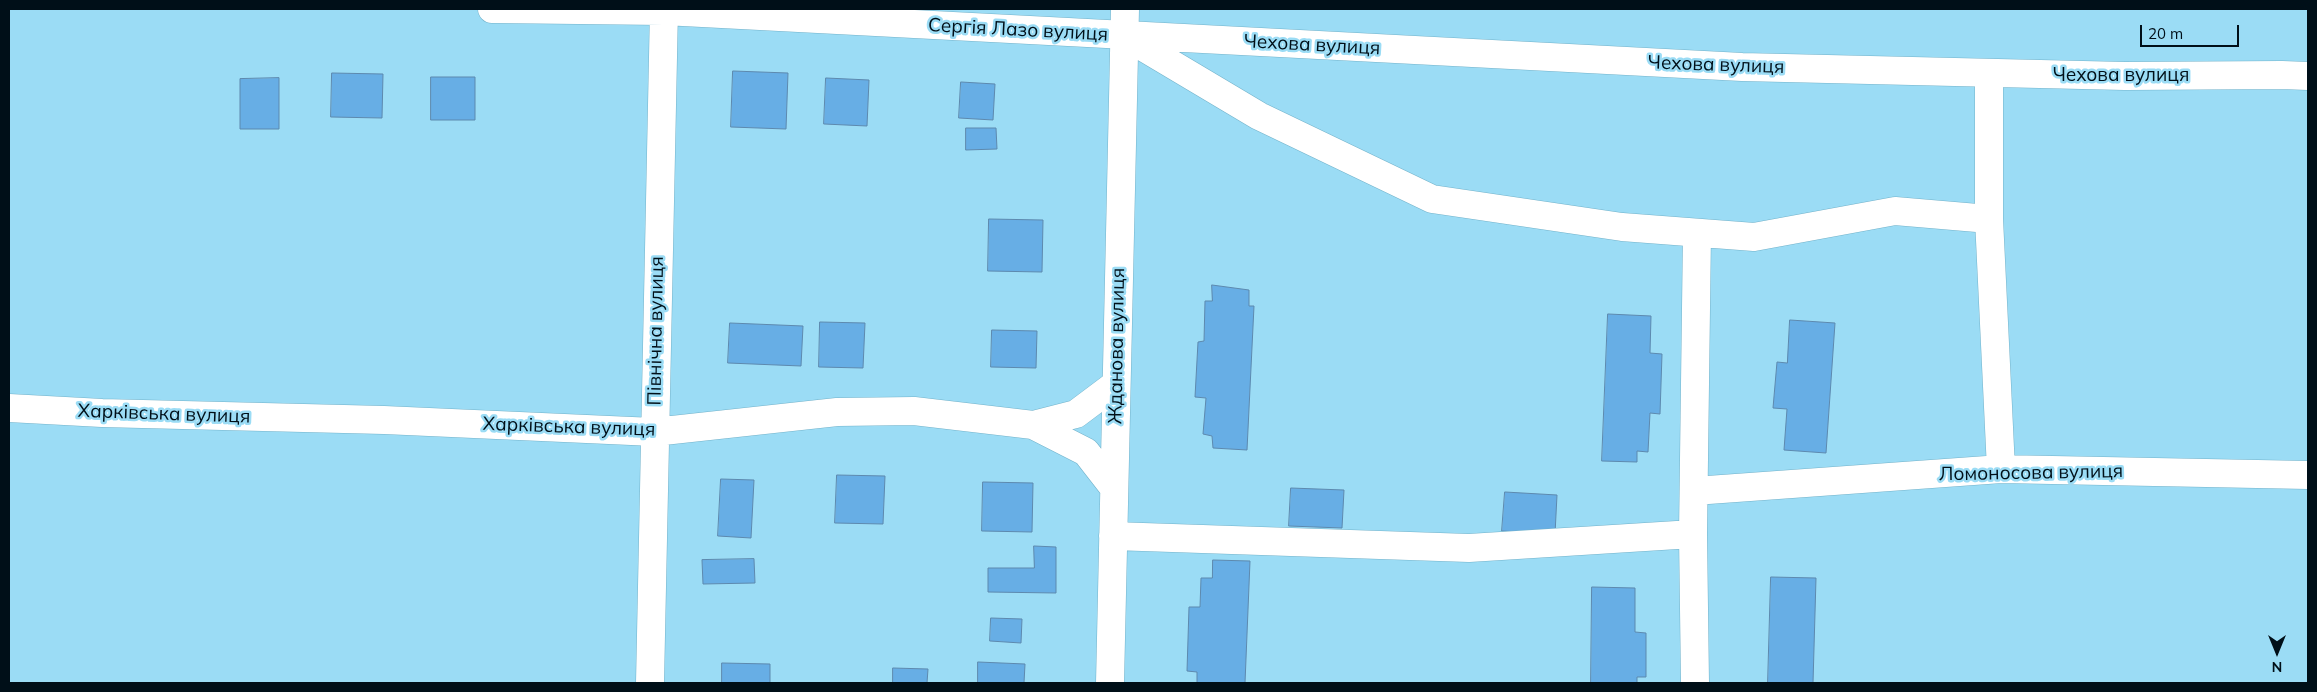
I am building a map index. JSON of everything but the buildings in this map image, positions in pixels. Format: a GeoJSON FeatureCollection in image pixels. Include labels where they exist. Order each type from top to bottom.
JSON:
{"type":"FeatureCollection","features":[{"type":"Feature","properties":{"kind":"street","name":"Сергія Лазо вулиця"},"geometry":{"type":"LineString","coordinates":[[492,9],[664,10],[1124,36]]}},
{"type":"Feature","properties":{"kind":"street","name":"Жданова вулиця"},"geometry":{"type":"LineString","coordinates":[[1110,683],[1125,9]]}},
{"type":"Feature","properties":{"kind":"street","name":"Північна вулиця"},"geometry":{"type":"LineString","coordinates":[[650,683],[664,10]]}},
{"type":"Feature","properties":{"kind":"street","name":"Чехова вулиця"},"geometry":{"type":"LineString","coordinates":[[1124,36],[1742,67],[2125,76],[2282,74],[2308,76]]}},
{"type":"Feature","properties":{"kind":"street"},"geometry":{"type":"LineString","coordinates":[[1124,36],[1259,116],[1432,199],[1622,227],[1754,237],[1895,211],[1989,219]]}},
{"type":"Feature","properties":{"kind":"street"},"geometry":{"type":"LineString","coordinates":[[1989,73],[1989,219],[2001,469]]}},
{"type":"Feature","properties":{"kind":"street"},"geometry":{"type":"LineString","coordinates":[[1695,683],[1693,534],[1697,233]]}},
{"type":"Feature","properties":{"kind":"street","name":"Харківська вулиця"},"geometry":{"type":"LineString","coordinates":[[9,408],[102,413],[384,420],[654,432],[836,412],[914,411],[1033,425],[1076,414],[1116,384]]}},
{"type":"Feature","properties":{"kind":"street"},"geometry":{"type":"LineString","coordinates":[[1033,425],[1086,452],[1114,488]]}},
{"type":"Feature","properties":{"kind":"street","name":"Ломоносова вулиця"},"geometry":{"type":"LineString","coordinates":[[1694,490],[2001,469],[2308,475]]}},
{"type":"Feature","properties":{"kind":"street"},"geometry":{"type":"LineString","coordinates":[[1113,536],[1469,548],[1693,534]]}}]}
